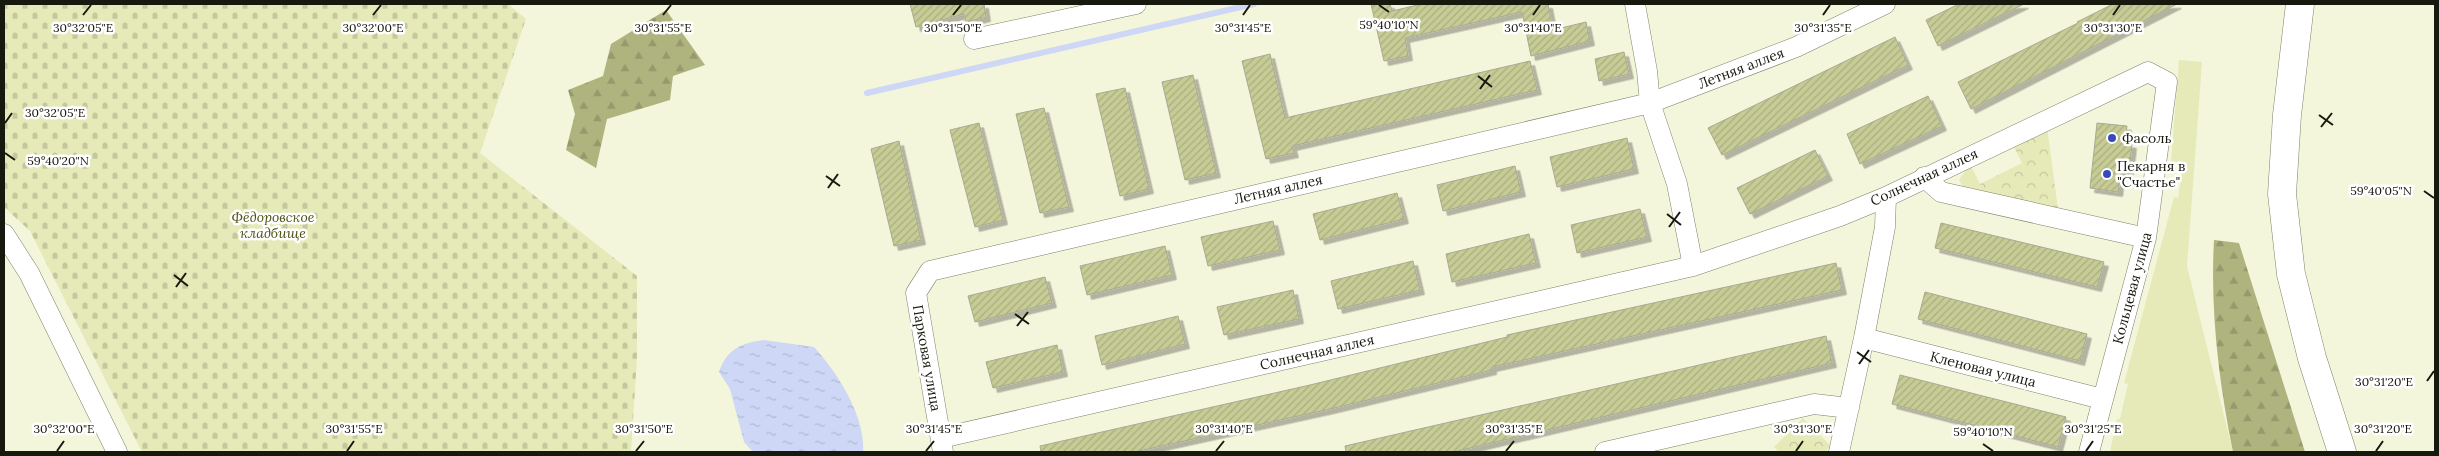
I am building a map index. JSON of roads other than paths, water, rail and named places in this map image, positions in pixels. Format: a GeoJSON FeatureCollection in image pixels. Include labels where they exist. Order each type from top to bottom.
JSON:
{"type":"FeatureCollection","features":[{"type":"Feature","properties":{"kind":"main road"},"geometry":{"type":"LineString","coordinates":[[2300,4],[2287,115],[2282,194],[2291,274],[2312,358],[2342,452]]}},
{"type":"Feature","properties":{"kind":"street"},"geometry":{"type":"LineString","coordinates":[[974,40],[1136,4]]}},
{"type":"Feature","properties":{"kind":"street"},"geometry":{"type":"LineString","coordinates":[[1635,4],[1647,71],[1650,103],[1677,184],[1693,266]]}},
{"type":"Feature","properties":{"kind":"street","name":"Летняя аллея"},"geometry":{"type":"LineString","coordinates":[[916,293],[930,271],[952,265],[1650,103],[1796,47],[1885,4]]}},
{"type":"Feature","properties":{"kind":"street","name":"Солнечная аллея"},"geometry":{"type":"LineString","coordinates":[[942,445],[1693,266],[1840,216],[1886,197],[1924,177],[2148,72]]}},
{"type":"Feature","properties":{"kind":"street","name":"Кольцевая улица"},"geometry":{"type":"LineString","coordinates":[[2089,452],[2146,238],[2167,82],[2148,72]]}},
{"type":"Feature","properties":{"kind":"street"},"geometry":{"type":"LineString","coordinates":[[1924,177],[1941,192],[2146,238]]}},
{"type":"Feature","properties":{"kind":"street"},"geometry":{"type":"LineString","coordinates":[[1839,452],[1886,227],[1886,197]]}},
{"type":"Feature","properties":{"kind":"street"},"geometry":{"type":"LineString","coordinates":[[4,234],[29,273],[117,452]]}},
{"type":"Feature","properties":{"kind":"street","name":"Парковая улица"},"geometry":{"type":"LineString","coordinates":[[916,293],[942,445]]}},
{"type":"Feature","properties":{"kind":"street","name":"Кленовая улица"},"geometry":{"type":"LineString","coordinates":[[1864,338],[2102,399]]}},
{"type":"Feature","properties":{"kind":"street"},"geometry":{"type":"LineString","coordinates":[[1605,452],[1814,404],[1849,408]]}},
{"type":"Feature","properties":{"kind":"water"},"geometry":{"type":"Polygon","coordinates":[[[764,340],[814,347],[823,357],[840,382],[855,410],[863,438],[863,452],[753,452],[744,442],[730,389],[719,372],[726,358],[736,348],[748,343],[764,340]]]}},
{"type":"Feature","properties":{"kind":"waterway"},"geometry":{"type":"LineString","coordinates":[[867,93],[1254,4]]}},
{"type":"Feature","properties":{"kind":"place","name":"Фасоль"},"geometry":{"type":"Point","coordinates":[2112,138]}},
{"type":"Feature","properties":{"kind":"place","name":"Пекарня в \"Счастье\""},"geometry":{"type":"Point","coordinates":[2107,174]}},
{"type":"Feature","properties":{"kind":"park label","name":"Фёдоровское кладбище"},"geometry":{"type":"Point","coordinates":[273,226]}}]}
